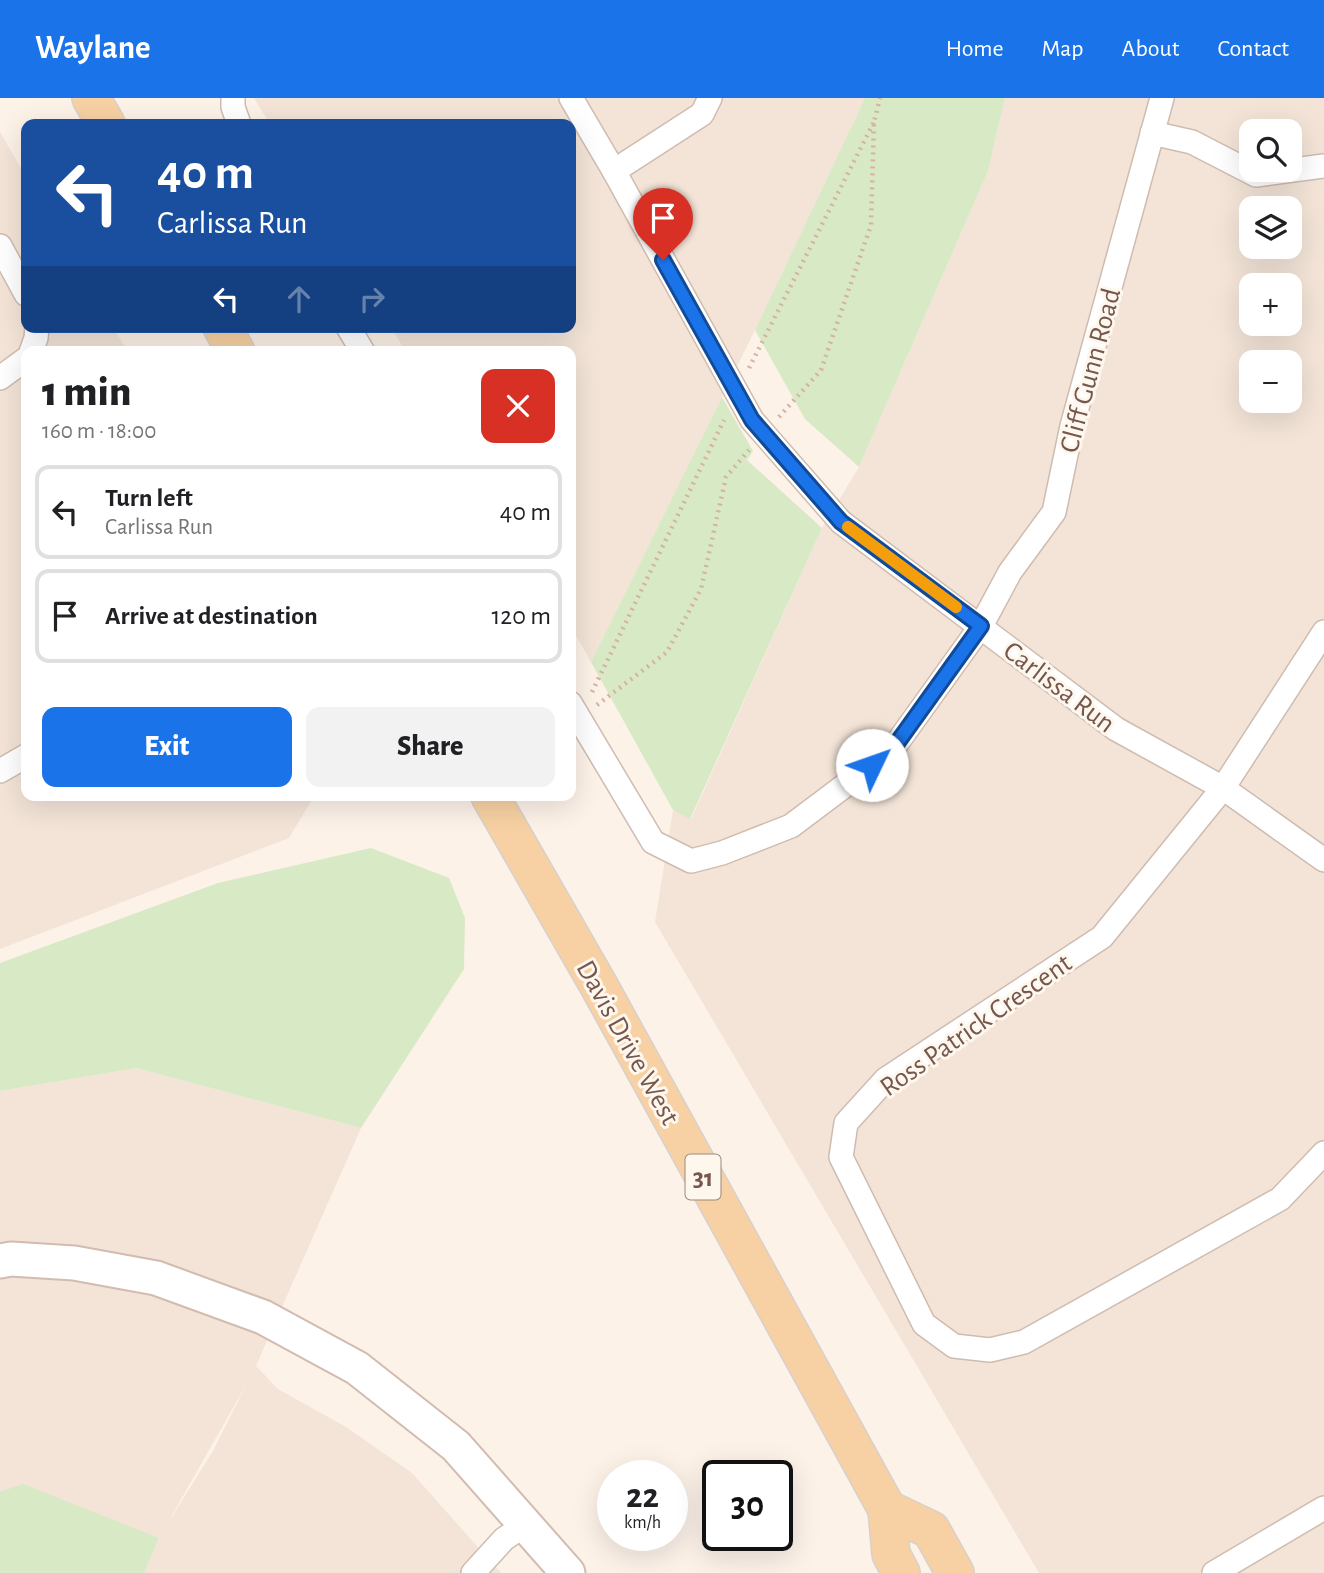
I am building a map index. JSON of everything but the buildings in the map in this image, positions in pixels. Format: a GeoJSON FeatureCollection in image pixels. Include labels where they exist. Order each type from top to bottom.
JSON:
{"type":"FeatureCollection","features":[{"type":"Feature","properties":{"kind":"main road"},"geometry":{"type":"LineString","coordinates":[[91,98],[103,119]]}},
{"type":"Feature","properties":{"kind":"main road","name":"Davis Drive West"},"geometry":{"type":"LineString","coordinates":[[493,801],[606,998],[887,1509],[891,1554],[901,1573]]}},
{"type":"Feature","properties":{"kind":"main road"},"geometry":{"type":"LineString","coordinates":[[887,1509],[930,1530],[955,1573]]}},
{"type":"Feature","properties":{"kind":"street"},"geometry":{"type":"LineString","coordinates":[[233,98],[237,119]]}},
{"type":"Feature","properties":{"kind":"street","name":"Carlissa Run"},"geometry":{"type":"LineString","coordinates":[[571,98],[752,420],[841,522],[1116,729],[1223,788],[1324,860]]}},
{"type":"Feature","properties":{"kind":"street"},"geometry":{"type":"LineString","coordinates":[[614,171],[702,114],[710,98]]}},
{"type":"Feature","properties":{"kind":"street","name":"Cliff Gunn Road"},"geometry":{"type":"LineString","coordinates":[[576,713],[653,842],[691,861],[722,853],[791,826],[892,750],[981,626],[1010,572],[1054,512],[1073,426],[1162,98]]}},
{"type":"Feature","properties":{"kind":"street"},"geometry":{"type":"LineString","coordinates":[[1152,133],[1192,142],[1256,175],[1324,166]]}},
{"type":"Feature","properties":{"kind":"street"},"geometry":{"type":"LineString","coordinates":[[0,246],[21,285]]}},
{"type":"Feature","properties":{"kind":"street"},"geometry":{"type":"LineString","coordinates":[[0,378],[21,363]]}},
{"type":"Feature","properties":{"kind":"street","name":"Ross Patrick Crescent"},"geometry":{"type":"LineString","coordinates":[[1324,632],[1223,788],[1102,937],[886,1079],[846,1123],[841,1157],[924,1324],[954,1346],[990,1350],[1024,1342],[1280,1199],[1324,1153]]}},
{"type":"Feature","properties":{"kind":"street"},"geometry":{"type":"LineString","coordinates":[[0,771],[21,759]]}},
{"type":"Feature","properties":{"kind":"street"},"geometry":{"type":"LineString","coordinates":[[0,1261],[12,1259],[74,1262],[156,1278],[263,1317],[357,1368],[456,1446],[568,1573]]}},
{"type":"Feature","properties":{"kind":"street"},"geometry":{"type":"LineString","coordinates":[[1214,1573],[1321,1518]]}},
{"type":"Feature","properties":{"kind":"street"},"geometry":{"type":"LineString","coordinates":[[473,1573],[504,1539],[526,1524]]}},
{"type":"Feature","properties":{"kind":"path"},"geometry":{"type":"LineString","coordinates":[[874,122],[880,98]]}},
{"type":"Feature","properties":{"kind":"shaded area"},"geometry":{"type":"Polygon","coordinates":[[[254,98],[865,98],[755,330],[591,662],[576,636],[576,346],[402,346],[395,333],[576,333],[576,119],[267,119],[254,98]]]}},
{"type":"Feature","properties":{"kind":"shaded area"},"geometry":{"type":"Polygon","coordinates":[[[1005,98],[1324,98],[1324,1573],[1039,1573],[655,922],[673,810],[691,819],[822,528],[859,467],[988,171],[1005,98]]]}},
{"type":"Feature","properties":{"kind":"shaded area"},"geometry":{"type":"Polygon","coordinates":[[[0,132],[21,168],[21,333],[117,333],[124,346],[21,346],[21,801],[311,801],[289,838],[0,949],[0,132]]]}},
{"type":"Feature","properties":{"kind":"shaded area"},"geometry":{"type":"Polygon","coordinates":[[[136,1068],[361,1128],[256,1366],[278,1389],[346,1427],[412,1473],[501,1573],[144,1573],[159,1538],[0,1492],[0,1091],[136,1068]],[[246,1385],[171,1518],[213,1451],[246,1385]]]}},
{"type":"Feature","properties":{"kind":"green space"},"geometry":{"type":"Polygon","coordinates":[[[865,98],[1005,98],[988,171],[859,467],[805,419],[755,330],[865,98]]]}},
{"type":"Feature","properties":{"kind":"green space"},"geometry":{"type":"Polygon","coordinates":[[[722,397],[753,451],[747,460],[822,528],[690,819],[673,810],[591,662],[722,397]]]}},
{"type":"Feature","properties":{"kind":"green space"},"geometry":{"type":"Polygon","coordinates":[[[371,848],[449,878],[465,918],[464,969],[361,1128],[136,1068],[0,1091],[0,963],[218,883],[371,848]]]}},
{"type":"Feature","properties":{"kind":"green space"},"geometry":{"type":"Polygon","coordinates":[[[23,1484],[159,1538],[144,1573],[0,1573],[0,1492],[23,1484]]]}},
{"type":"Feature","properties":{"kind":"slow traffic"},"geometry":{"type":"LineString","coordinates":[[848,527],[956,607]]}},
{"type":"Feature","properties":{"kind":"route"},"geometry":{"type":"LineString","coordinates":[[663,260],[752,420],[841,522],[981,626],[892,750],[872,765]]}}]}
